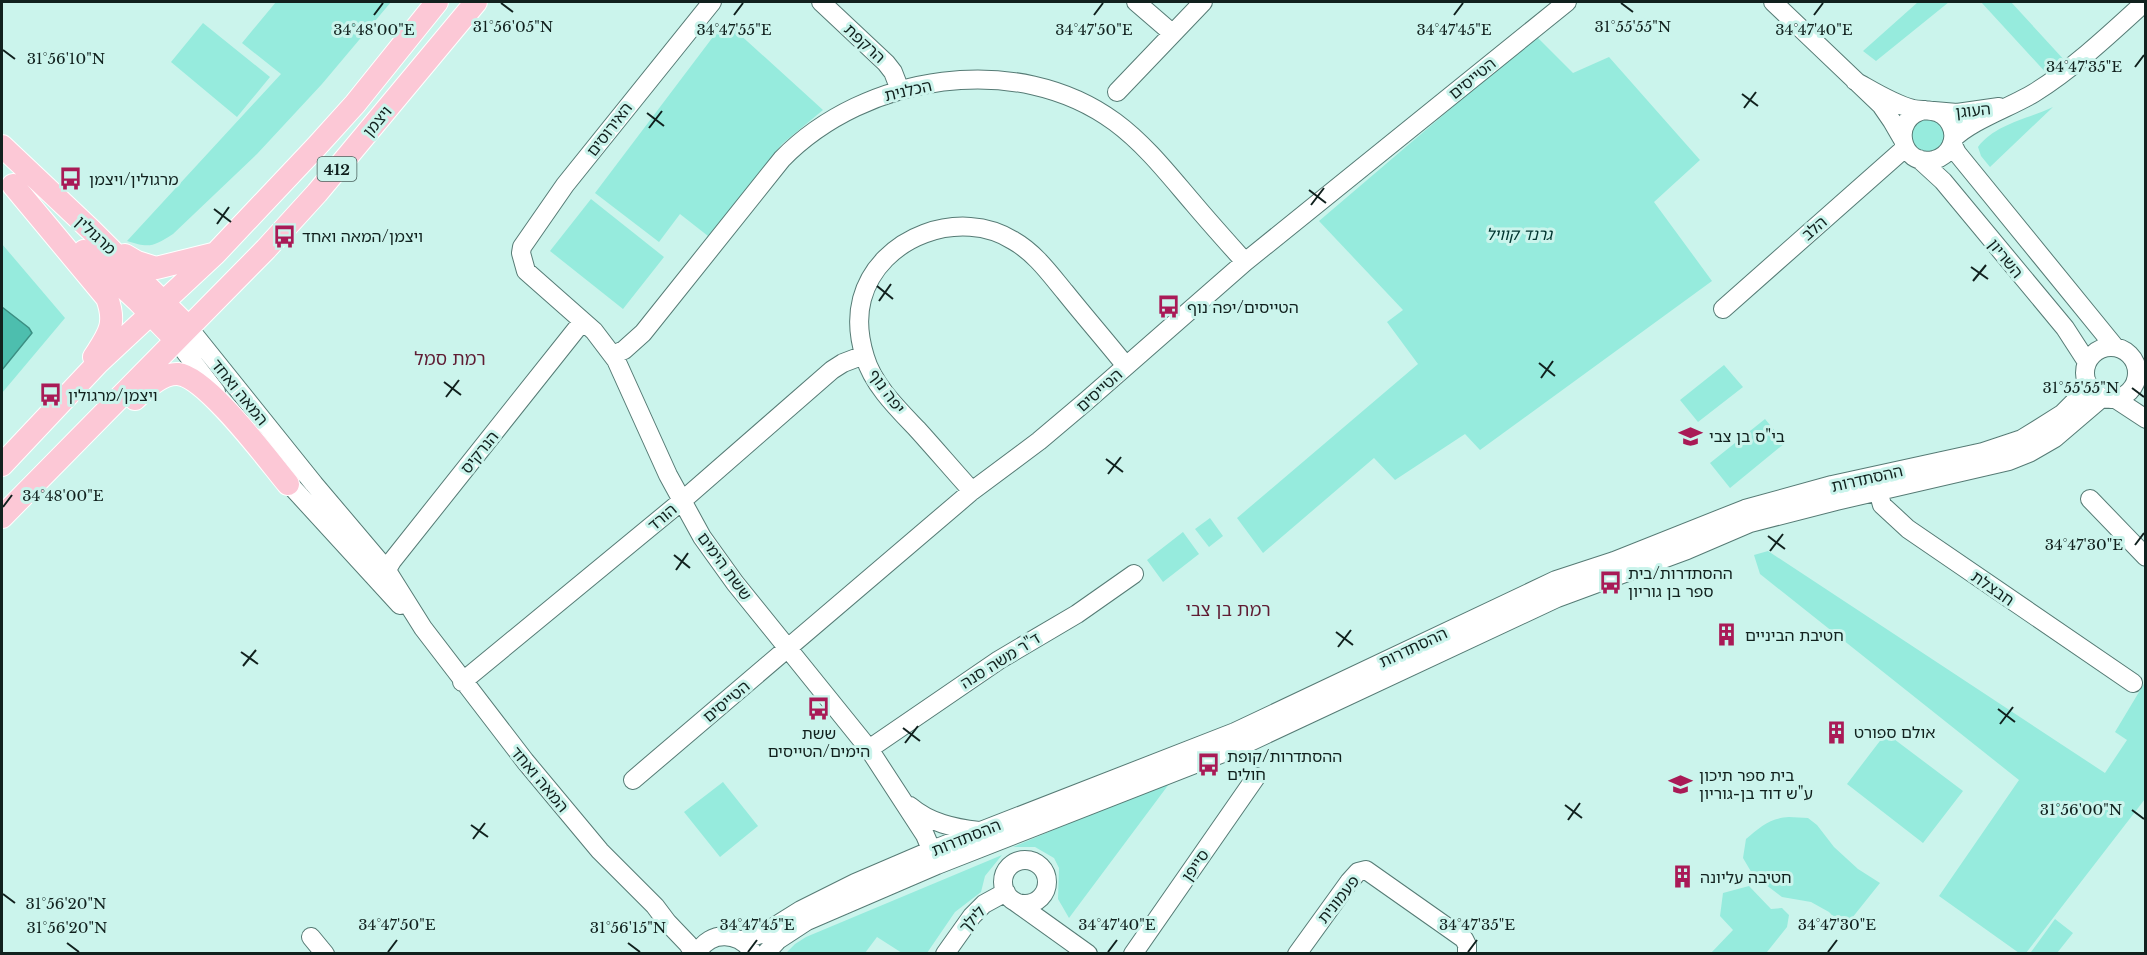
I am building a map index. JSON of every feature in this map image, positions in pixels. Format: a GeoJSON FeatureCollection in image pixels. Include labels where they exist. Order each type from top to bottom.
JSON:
{"type":"FeatureCollection","features":[{"type":"Feature","properties":{"kind":"main road","name":"ויצמן"},"geometry":{"type":"LineString","coordinates":[[151,302],[215,254],[340,121],[438,2]]}},
{"type":"Feature","properties":{"kind":"main road","name":"ויצמן"},"geometry":{"type":"LineString","coordinates":[[182,334],[266,249],[317,193],[476,2]]}},
{"type":"Feature","properties":{"kind":"main road","name":"מרגולין"},"geometry":{"type":"LineString","coordinates":[[2,147],[91,230],[151,302],[182,334]]}},
{"type":"Feature","properties":{"kind":"main road"},"geometry":{"type":"LineString","coordinates":[[7,180],[107,298],[112,312],[106,337],[94,357],[50,413]]}},
{"type":"Feature","properties":{"kind":"main road","name":"מרגולין"},"geometry":{"type":"LineString","coordinates":[[7,180],[151,302]]}},
{"type":"Feature","properties":{"kind":"main road"},"geometry":{"type":"LineString","coordinates":[[91,230],[124,254],[146,266],[156,268],[215,254]]}},
{"type":"Feature","properties":{"kind":"main road","name":"412"},"geometry":{"type":"LineString","coordinates":[[2,465],[98,363],[151,302]]}},
{"type":"Feature","properties":{"kind":"main road","name":"412"},"geometry":{"type":"LineString","coordinates":[[2,517],[182,334]]}},
{"type":"Feature","properties":{"kind":"main road"},"geometry":{"type":"LineString","coordinates":[[2,526],[146,388],[157,380],[177,374],[197,382],[215,398],[288,484]]}},
{"type":"Feature","properties":{"kind":"street","name":"האירוסים"},"geometry":{"type":"LineString","coordinates":[[523,264],[522,247],[565,185],[712,2]]}},
{"type":"Feature","properties":{"kind":"street","name":"הרקפת"},"geometry":{"type":"LineString","coordinates":[[821,2],[886,63],[893,72],[900,90]]}},
{"type":"Feature","properties":{"kind":"street"},"geometry":{"type":"LineString","coordinates":[[1136,2],[1172,33]]}},
{"type":"Feature","properties":{"kind":"street"},"geometry":{"type":"LineString","coordinates":[[1117,92],[1203,2]]}},
{"type":"Feature","properties":{"kind":"street","name":"הטייסים"},"geometry":{"type":"LineString","coordinates":[[633,780],[972,491],[1039,441],[1245,262],[1566,2]]}},
{"type":"Feature","properties":{"kind":"street","name":"השריון"},"geometry":{"type":"LineString","coordinates":[[1773,2],[1881,105],[1909,149],[1943,181],[2065,328],[2087,362]]}},
{"type":"Feature","properties":{"kind":"street","name":"העוגן"},"geometry":{"type":"LineString","coordinates":[[1952,141],[1968,127],[2013,105],[2073,66],[2145,2]]}},
{"type":"Feature","properties":{"kind":"street","name":"הכלנית"},"geometry":{"type":"LineString","coordinates":[[613,355],[624,350],[643,333],[782,159],[798,143],[813,131],[868,100],[900,90],[950,81],[999,81],[1048,90],[1092,108],[1114,121],[1147,150],[1245,262]]}},
{"type":"Feature","properties":{"kind":"street","name":"השריון"},"geometry":{"type":"LineString","coordinates":[[1855,81],[1903,106],[1930,110]]}},
{"type":"Feature","properties":{"kind":"street","name":"העוגן"},"geometry":{"type":"LineString","coordinates":[[1930,110],[1957,113],[2013,105]]}},
{"type":"Feature","properties":{"kind":"street"},"geometry":{"type":"LineString","coordinates":[[1930,110],[1944,116],[1948,121],[1953,131],[1952,141],[1946,153],[1931,161],[1909,149],[1903,131],[1908,120],[1917,112],[1930,110]]}},
{"type":"Feature","properties":{"kind":"street","name":"השריון"},"geometry":{"type":"LineString","coordinates":[[1952,141],[1957,153],[2115,347]]}},
{"type":"Feature","properties":{"kind":"street","name":"הלב"},"geometry":{"type":"LineString","coordinates":[[1723,309],[1909,149]]}},
{"type":"Feature","properties":{"kind":"street","name":"יפה נוף"},"geometry":{"type":"LineString","coordinates":[[972,491],[894,404],[870,371],[864,355],[860,333],[863,297],[876,272],[901,245],[937,230],[963,227],[1003,235],[1024,248],[1045,268],[1126,366]]}},
{"type":"Feature","properties":{"kind":"street","name":"ששת הימים"},"geometry":{"type":"LineString","coordinates":[[523,264],[531,277],[594,331],[613,355],[668,475],[714,554],[869,749],[904,802],[935,858]]}},
{"type":"Feature","properties":{"kind":"street","name":"הנרקיס"},"geometry":{"type":"LineString","coordinates":[[382,577],[582,322]]}},
{"type":"Feature","properties":{"kind":"street","name":"המאה ואחד"},"geometry":{"type":"LineString","coordinates":[[182,334],[288,484],[382,577]]}},
{"type":"Feature","properties":{"kind":"street","name":"המאה ואחד"},"geometry":{"type":"LineString","coordinates":[[182,334],[314,484],[382,577],[525,761],[600,851],[655,906],[695,954]]}},
{"type":"Feature","properties":{"kind":"street"},"geometry":{"type":"LineString","coordinates":[[2109,398],[2130,390],[2141,372],[2129,354],[2115,347],[2099,350],[2087,362],[2087,382],[2096,394],[2134,410],[2145,419]]}},
{"type":"Feature","properties":{"kind":"street","name":"הורד"},"geometry":{"type":"LineString","coordinates":[[462,682],[682,500],[832,370],[864,355]]}},
{"type":"Feature","properties":{"kind":"street","name":"ההסתדרות"},"geometry":{"type":"LineString","coordinates":[[748,947],[764,933],[801,910],[855,883],[935,858],[1241,746],[1557,598],[1750,524],[2022,439],[2062,414],[2077,399],[2087,382]]}},
{"type":"Feature","properties":{"kind":"street","name":"ההסתדרות"},"geometry":{"type":"LineString","coordinates":[[765,954],[778,940],[807,921],[935,858],[981,831],[1235,732],[1556,580],[1614,561],[1745,509],[1876,483],[1987,467],[2029,453],[2055,438],[2109,398]]}},
{"type":"Feature","properties":{"kind":"street","name":"חבצלת"},"geometry":{"type":"LineString","coordinates":[[1876,483],[1882,506],[1908,529],[2133,683]]}},
{"type":"Feature","properties":{"kind":"street"},"geometry":{"type":"LineString","coordinates":[[2090,499],[2145,557]]}},
{"type":"Feature","properties":{"kind":"street","name":"ד\"ר משה סנה"},"geometry":{"type":"LineString","coordinates":[[869,749],[999,660],[1077,614],[1134,574]]}},
{"type":"Feature","properties":{"kind":"street","name":"סייפן"},"geometry":{"type":"LineString","coordinates":[[1133,954],[1256,777]]}},
{"type":"Feature","properties":{"kind":"street"},"geometry":{"type":"LineString","coordinates":[[904,802],[916,812],[932,820],[957,828],[981,831]]}},
{"type":"Feature","properties":{"kind":"street"},"geometry":{"type":"LineString","coordinates":[[1058,931],[1044,901],[1046,886],[1044,871],[1036,863],[1029,861],[1011,865],[1004,877],[1009,896],[1088,954]]}},
{"type":"Feature","properties":{"kind":"street","name":"פעמונית"},"geometry":{"type":"LineString","coordinates":[[1297,954],[1349,882],[1358,872],[1366,870],[1464,939],[1467,954]]}},
{"type":"Feature","properties":{"kind":"street"},"geometry":{"type":"LineString","coordinates":[[1009,896],[1020,903],[1035,901],[1041,897],[1046,886]]}},
{"type":"Feature","properties":{"kind":"street","name":"לילך"},"geometry":{"type":"LineString","coordinates":[[945,954],[984,904],[1009,896]]}},
{"type":"Feature","properties":{"kind":"street"},"geometry":{"type":"LineString","coordinates":[[667,922],[711,938]]}},
{"type":"Feature","properties":{"kind":"street"},"geometry":{"type":"LineString","coordinates":[[695,954],[711,938],[722,935],[732,936],[748,947]]}},
{"type":"Feature","properties":{"kind":"street"},"geometry":{"type":"LineString","coordinates":[[311,937],[325,954]]}},
{"type":"Feature","properties":{"kind":"green space"},"geometry":{"type":"Polygon","coordinates":[[[276,2],[391,2],[322,84],[257,154],[173,234],[151,245],[127,241],[281,74],[242,43],[276,2]]]}},
{"type":"Feature","properties":{"kind":"green space"},"geometry":{"type":"Polygon","coordinates":[[[1918,2],[1949,2],[1876,61],[1863,51],[1918,2]]]}},
{"type":"Feature","properties":{"kind":"green space"},"geometry":{"type":"Polygon","coordinates":[[[1981,2],[2011,2],[2066,62],[2048,75],[1981,2]]]}},
{"type":"Feature","properties":{"kind":"green space"},"geometry":{"type":"Polygon","coordinates":[[[725,21],[823,110],[782,144],[708,236],[680,214],[659,242],[595,193],[725,21]]]}},
{"type":"Feature","properties":{"kind":"green space"},"geometry":{"type":"Polygon","coordinates":[[[203,23],[270,77],[237,117],[171,62],[203,23]]]}},
{"type":"Feature","properties":{"kind":"green space","name":"גרנד קוויל"},"geometry":{"type":"Polygon","coordinates":[[[1536,36],[1573,73],[1609,57],[1700,160],[1654,202],[1712,281],[1480,450],[1465,434],[1395,480],[1374,458],[1263,553],[1237,518],[1418,364],[1387,322],[1403,310],[1319,221],[1536,36]]]}},
{"type":"Feature","properties":{"kind":"green space"},"geometry":{"type":"Polygon","coordinates":[[[2053,107],[1990,167],[1981,156],[1978,147],[1993,133],[2053,107]]]}},
{"type":"Feature","properties":{"kind":"green space"},"geometry":{"type":"Polygon","coordinates":[[[1928,118],[1940,123],[1945,135],[1940,147],[1928,152],[1916,147],[1911,135],[1916,123],[1928,118]]]}},
{"type":"Feature","properties":{"kind":"green space"},"geometry":{"type":"Polygon","coordinates":[[[591,199],[664,257],[623,309],[550,251],[591,199]]]}},
{"type":"Feature","properties":{"kind":"green space"},"geometry":{"type":"Polygon","coordinates":[[[2,244],[65,318],[2,393],[2,244]]]}},
{"type":"Feature","properties":{"kind":"green space"},"geometry":{"type":"Polygon","coordinates":[[[1724,365],[1743,387],[1698,422],[1680,400],[1724,365]]]}},
{"type":"Feature","properties":{"kind":"green space"},"geometry":{"type":"Polygon","coordinates":[[[1765,419],[1785,443],[1730,488],[1710,463],[1765,419]]]}},
{"type":"Feature","properties":{"kind":"green space"},"geometry":{"type":"Polygon","coordinates":[[[1210,518],[1223,536],[1209,547],[1195,529],[1210,518]]]}},
{"type":"Feature","properties":{"kind":"green space"},"geometry":{"type":"Polygon","coordinates":[[[1183,532],[1199,554],[1163,582],[1147,560],[1183,532]]]}},
{"type":"Feature","properties":{"kind":"green space"},"geometry":{"type":"Polygon","coordinates":[[[1768,551],[2105,773],[2127,740],[2115,732],[2145,682],[2145,799],[2026,953],[2019,953],[1939,896],[2019,780],[1760,574],[1754,555],[1768,551]]]}},
{"type":"Feature","properties":{"kind":"green space"},"geometry":{"type":"Polygon","coordinates":[[[1886,733],[1963,791],[1923,843],[1847,784],[1886,733]]]}},
{"type":"Feature","properties":{"kind":"green space"},"geometry":{"type":"Polygon","coordinates":[[[1172,780],[1069,918],[1058,899],[1059,868],[1054,858],[1035,847],[1013,847],[1172,780]]]}},
{"type":"Feature","properties":{"kind":"green space"},"geometry":{"type":"Polygon","coordinates":[[[723,782],[758,826],[720,857],[684,812],[723,782]]]}},
{"type":"Feature","properties":{"kind":"green space"},"geometry":{"type":"Polygon","coordinates":[[[1789,817],[1808,818],[1858,869],[1880,883],[1844,928],[1829,912],[1811,902],[1782,897],[1753,875],[1743,858],[1746,839],[1771,821],[1789,817]]]}},
{"type":"Feature","properties":{"kind":"green space"},"geometry":{"type":"Polygon","coordinates":[[[1002,855],[985,876],[981,892],[955,912],[927,953],[902,953],[877,937],[865,953],[786,953],[806,937],[1002,855]]]}},
{"type":"Feature","properties":{"kind":"green space"},"geometry":{"type":"Polygon","coordinates":[[[1749,886],[1771,909],[1782,908],[1789,915],[1787,927],[1767,952],[1711,953],[1733,930],[1720,916],[1723,893],[1749,886]]]}},
{"type":"Feature","properties":{"kind":"green space"},"geometry":{"type":"Polygon","coordinates":[[[2055,919],[2073,933],[2057,953],[2031,952],[2055,919]]]}},
{"type":"Feature","properties":{"kind":"shaded area"},"geometry":{"type":"Polygon","coordinates":[[[2,307],[29,328],[32,333],[2,370],[2,307]]]}},
{"type":"Feature","properties":{"kind":"place","name":"מרגולין/ויצמן"},"geometry":{"type":"Point","coordinates":[71,179]}},
{"type":"Feature","properties":{"kind":"place","name":"ויצמן/המאה ואחד"},"geometry":{"type":"Point","coordinates":[284,236]}},
{"type":"Feature","properties":{"kind":"place","name":"הטייסים/יפה נוף"},"geometry":{"type":"Point","coordinates":[1169,307]}},
{"type":"Feature","properties":{"kind":"place","name":"ויצמן/מרגולין"},"geometry":{"type":"Point","coordinates":[50,395]}},
{"type":"Feature","properties":{"kind":"place","name":"בי\"ס בן צבי"},"geometry":{"type":"Point","coordinates":[1691,436]}},
{"type":"Feature","properties":{"kind":"place","name":"ההסתדרות/בית ספר בן גוריון"},"geometry":{"type":"Point","coordinates":[1610,582]}},
{"type":"Feature","properties":{"kind":"place","name":"חטיבת הביניים"},"geometry":{"type":"Point","coordinates":[1727,635]}},
{"type":"Feature","properties":{"kind":"place","name":"ששת הימים/הטייסים"},"geometry":{"type":"Point","coordinates":[819,708]}},
{"type":"Feature","properties":{"kind":"place","name":"אולם ספורט"},"geometry":{"type":"Point","coordinates":[1836,732]}},
{"type":"Feature","properties":{"kind":"place","name":"ההסתדרות/קופת חולים"},"geometry":{"type":"Point","coordinates":[1209,765]}},
{"type":"Feature","properties":{"kind":"place","name":"בית ספר תיכון ע\"ש דוד בן-גוריון"},"geometry":{"type":"Point","coordinates":[1681,784]}},
{"type":"Feature","properties":{"kind":"place","name":"חטיבה עליונה"},"geometry":{"type":"Point","coordinates":[1682,877]}},
{"type":"Feature","properties":{"kind":"district","name":"רמת סמל"},"geometry":{"type":"Point","coordinates":[450,359]}},
{"type":"Feature","properties":{"kind":"district","name":"רמת בן צבי"},"geometry":{"type":"Point","coordinates":[1228,610]}}]}
